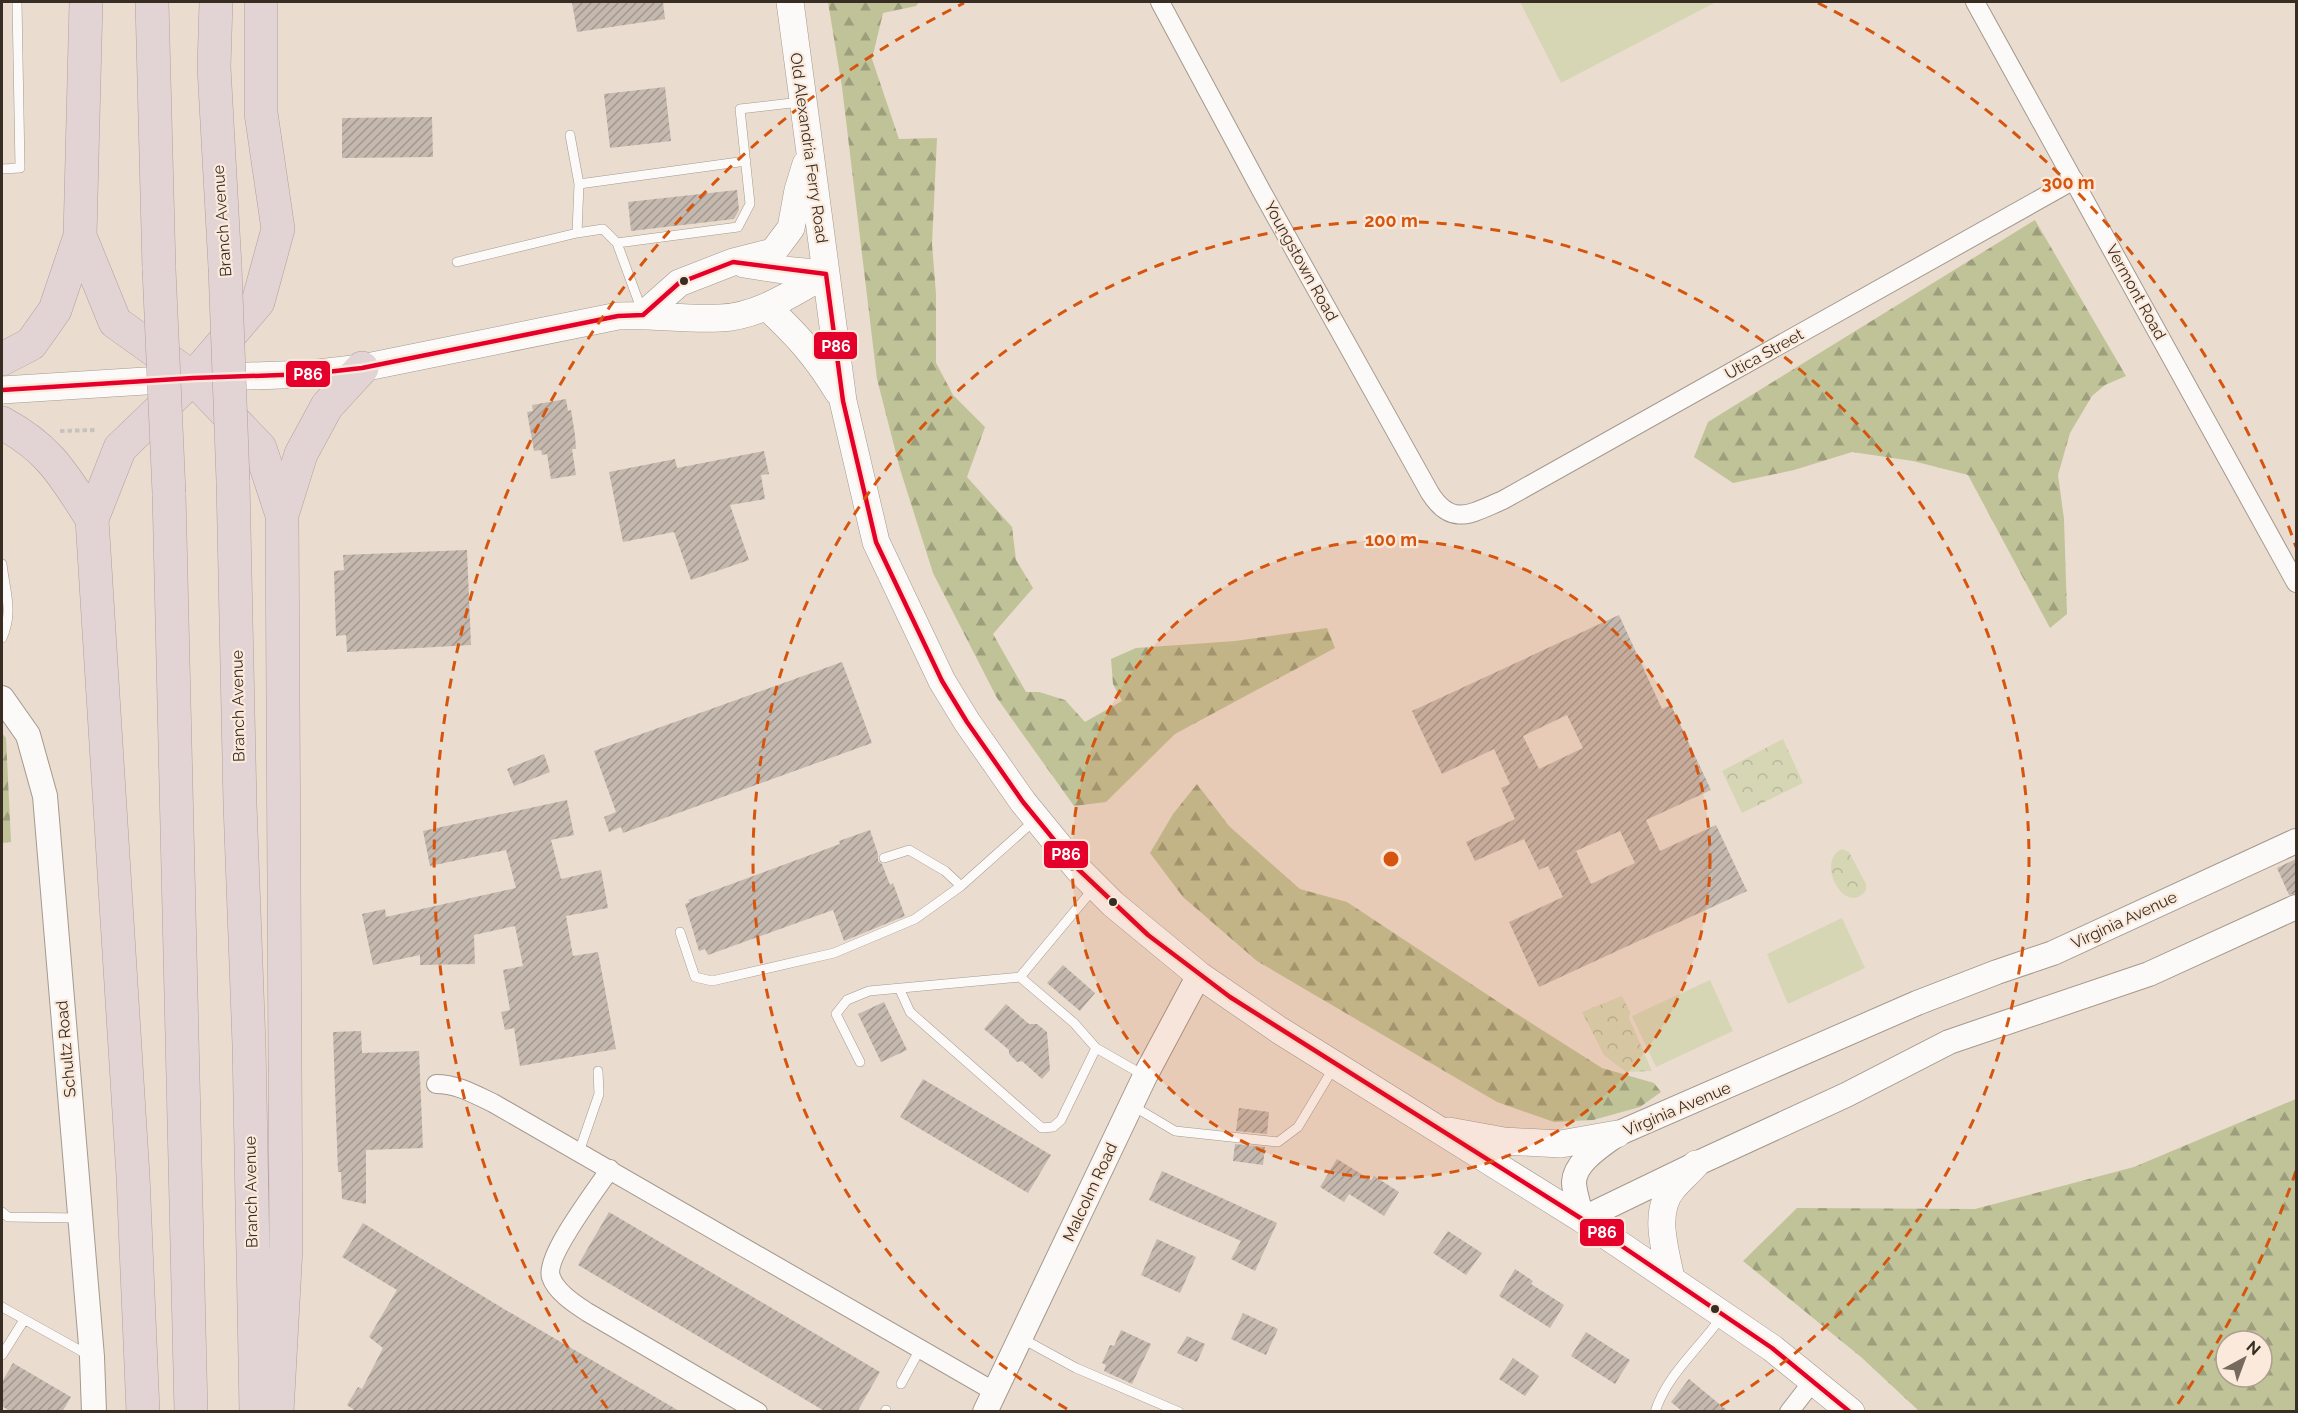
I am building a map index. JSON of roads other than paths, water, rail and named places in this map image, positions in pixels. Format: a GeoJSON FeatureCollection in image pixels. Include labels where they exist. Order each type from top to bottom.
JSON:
{"type":"FeatureCollection","features":[{"type":"Feature","properties":{"kind":"highway"},"geometry":{"type":"LineString","coordinates":[[2,359],[31,344],[55,310],[80,236],[86,2]]}},
{"type":"Feature","properties":{"kind":"highway"},"geometry":{"type":"LineString","coordinates":[[152,2],[159,269],[169,493],[191,1412]]}},
{"type":"Feature","properties":{"kind":"highway","name":"Branch Avenue"},"geometry":{"type":"LineString","coordinates":[[216,2],[214,67],[225,267],[233,481],[240,804],[249,1044],[256,1412]]}},
{"type":"Feature","properties":{"kind":"highway"},"geometry":{"type":"LineString","coordinates":[[143,1412],[133,1176],[92,519],[120,448],[193,378],[258,302],[278,230],[261,113],[261,2]]}},
{"type":"Feature","properties":{"kind":"highway"},"geometry":{"type":"LineString","coordinates":[[80,236],[115,322],[193,378],[260,448],[282,515]]}},
{"type":"Feature","properties":{"kind":"highway"},"geometry":{"type":"LineString","coordinates":[[277,1412],[286,1248],[282,515],[301,453],[311,434],[327,406],[362,368]]}},
{"type":"Feature","properties":{"kind":"highway"},"geometry":{"type":"LineString","coordinates":[[2,423],[35,443],[48,455],[92,519]]}},
{"type":"Feature","properties":{"kind":"main road","name":"Old Alexandria Ferry Road"},"geometry":{"type":"LineString","coordinates":[[790,2],[843,401],[876,542],[942,681],[994,763],[1036,819],[1096,886],[1148,935],[1199,975],[1269,1023],[1582,1219],[1772,1348],[1851,1412]]}},
{"type":"Feature","properties":{"kind":"main road"},"geometry":{"type":"LineString","coordinates":[[643,315],[679,283],[733,262],[772,252],[791,228],[798,190],[809,154]]}},
{"type":"Feature","properties":{"kind":"main road"},"geometry":{"type":"LineString","coordinates":[[733,262],[826,274]]}},
{"type":"Feature","properties":{"kind":"main road"},"geometry":{"type":"LineString","coordinates":[[2,390],[193,378],[309,374],[362,368],[618,316],[723,318],[767,308],[826,274]]}},
{"type":"Feature","properties":{"kind":"main road"},"geometry":{"type":"LineString","coordinates":[[767,308],[799,337],[820,364],[843,401]]}},
{"type":"Feature","properties":{"kind":"main road"},"geometry":{"type":"LineString","coordinates":[[1437,1129],[1504,1142],[1561,1144],[1617,1134]]}},
{"type":"Feature","properties":{"kind":"main road"},"geometry":{"type":"LineString","coordinates":[[1671,1280],[1662,1231],[1664,1207],[1672,1188],[1696,1164]]}},
{"type":"Feature","properties":{"kind":"street","name":"Youngstown Road"},"geometry":{"type":"LineString","coordinates":[[1160,2],[1262,192],[1430,493],[1443,510],[1451,514]]}},
{"type":"Feature","properties":{"kind":"street","name":"Vermont Road"},"geometry":{"type":"LineString","coordinates":[[1975,2],[2296,583]]}},
{"type":"Feature","properties":{"kind":"street","name":"Utica Street"},"geometry":{"type":"LineString","coordinates":[[1451,514],[1462,516],[1503,500],[2074,180]]}},
{"type":"Feature","properties":{"kind":"street","name":"Schultz Road"},"geometry":{"type":"LineString","coordinates":[[2,698],[28,735],[45,796],[92,1357],[94,1412]]}},
{"type":"Feature","properties":{"kind":"street","name":"Virginia Avenue"},"geometry":{"type":"LineString","coordinates":[[1582,1219],[1574,1181],[1580,1167],[1591,1154],[1617,1134],[1917,1003],[2053,953],[2296,841]]}},
{"type":"Feature","properties":{"kind":"street"},"geometry":{"type":"LineString","coordinates":[[2212,945],[2279,901],[2296,893]]}},
{"type":"Feature","properties":{"kind":"street"},"geometry":{"type":"LineString","coordinates":[[1582,1219],[1846,1095],[1949,1042],[2149,974],[2296,907]]}},
{"type":"Feature","properties":{"kind":"street"},"geometry":{"type":"LineString","coordinates":[[2212,945],[2279,933],[2296,924]]}},
{"type":"Feature","properties":{"kind":"street","name":"Malcolm Road"},"geometry":{"type":"LineString","coordinates":[[990,1402],[1145,1076],[1199,975]]}},
{"type":"Feature","properties":{"kind":"street"},"geometry":{"type":"LineString","coordinates":[[436,1084],[448,1084],[464,1089],[493,1103],[610,1169],[920,1349],[990,1402]]}},
{"type":"Feature","properties":{"kind":"street"},"geometry":{"type":"LineString","coordinates":[[610,1169],[560,1244],[550,1267],[551,1279],[572,1301],[587,1312],[758,1412]]}},
{"type":"Feature","properties":{"kind":"street"},"geometry":{"type":"LineString","coordinates":[[1789,1412],[1813,1381]]}},
{"type":"Feature","properties":{"kind":"lane"},"geometry":{"type":"LineString","coordinates":[[2,169],[20,168],[17,2]]}},
{"type":"Feature","properties":{"kind":"lane"},"geometry":{"type":"LineString","coordinates":[[617,243],[738,227],[750,204],[740,109],[803,102]]}},
{"type":"Feature","properties":{"kind":"lane"},"geometry":{"type":"LineString","coordinates":[[570,135],[579,184],[577,233]]}},
{"type":"Feature","properties":{"kind":"lane"},"geometry":{"type":"LineString","coordinates":[[579,184],[746,161]]}},
{"type":"Feature","properties":{"kind":"lane"},"geometry":{"type":"LineString","coordinates":[[457,262],[577,233],[603,229],[617,243],[643,315]]}},
{"type":"Feature","properties":{"kind":"lane"},"geometry":{"type":"LineString","coordinates":[[2,564],[9,597],[9,617],[2,638]]}},
{"type":"Feature","properties":{"kind":"lane"},"geometry":{"type":"LineString","coordinates":[[680,932],[695,976],[712,981],[834,953],[915,920],[961,886],[1036,819]]}},
{"type":"Feature","properties":{"kind":"lane"},"geometry":{"type":"LineString","coordinates":[[884,858],[909,850],[945,871],[961,886]]}},
{"type":"Feature","properties":{"kind":"lane"},"geometry":{"type":"LineString","coordinates":[[860,1062],[836,1014],[847,1000],[869,991],[900,990],[1020,977],[1096,886]]}},
{"type":"Feature","properties":{"kind":"lane"},"geometry":{"type":"LineString","coordinates":[[1020,977],[1074,1023],[1096,1048],[1145,1076]]}},
{"type":"Feature","properties":{"kind":"lane"},"geometry":{"type":"LineString","coordinates":[[900,990],[910,1012],[1042,1128],[1053,1128],[1061,1120],[1096,1048]]}},
{"type":"Feature","properties":{"kind":"lane"},"geometry":{"type":"LineString","coordinates":[[1131,1105],[1175,1131],[1278,1142],[1298,1126],[1335,1065]]}},
{"type":"Feature","properties":{"kind":"lane"},"geometry":{"type":"LineString","coordinates":[[579,1152],[599,1094],[598,1071]]}},
{"type":"Feature","properties":{"kind":"lane"},"geometry":{"type":"LineString","coordinates":[[2,1212],[8,1217],[80,1218]]}},
{"type":"Feature","properties":{"kind":"lane"},"geometry":{"type":"LineString","coordinates":[[2,1307],[92,1357]]}},
{"type":"Feature","properties":{"kind":"lane"},"geometry":{"type":"LineString","coordinates":[[1655,1412],[1672,1377],[1723,1315]]}},
{"type":"Feature","properties":{"kind":"lane"},"geometry":{"type":"LineString","coordinates":[[2,1355],[24,1320]]}},
{"type":"Feature","properties":{"kind":"lane"},"geometry":{"type":"LineString","coordinates":[[1021,1338],[1076,1368],[1179,1412]]}},
{"type":"Feature","properties":{"kind":"lane"},"geometry":{"type":"LineString","coordinates":[[901,1384],[920,1349]]}}]}
